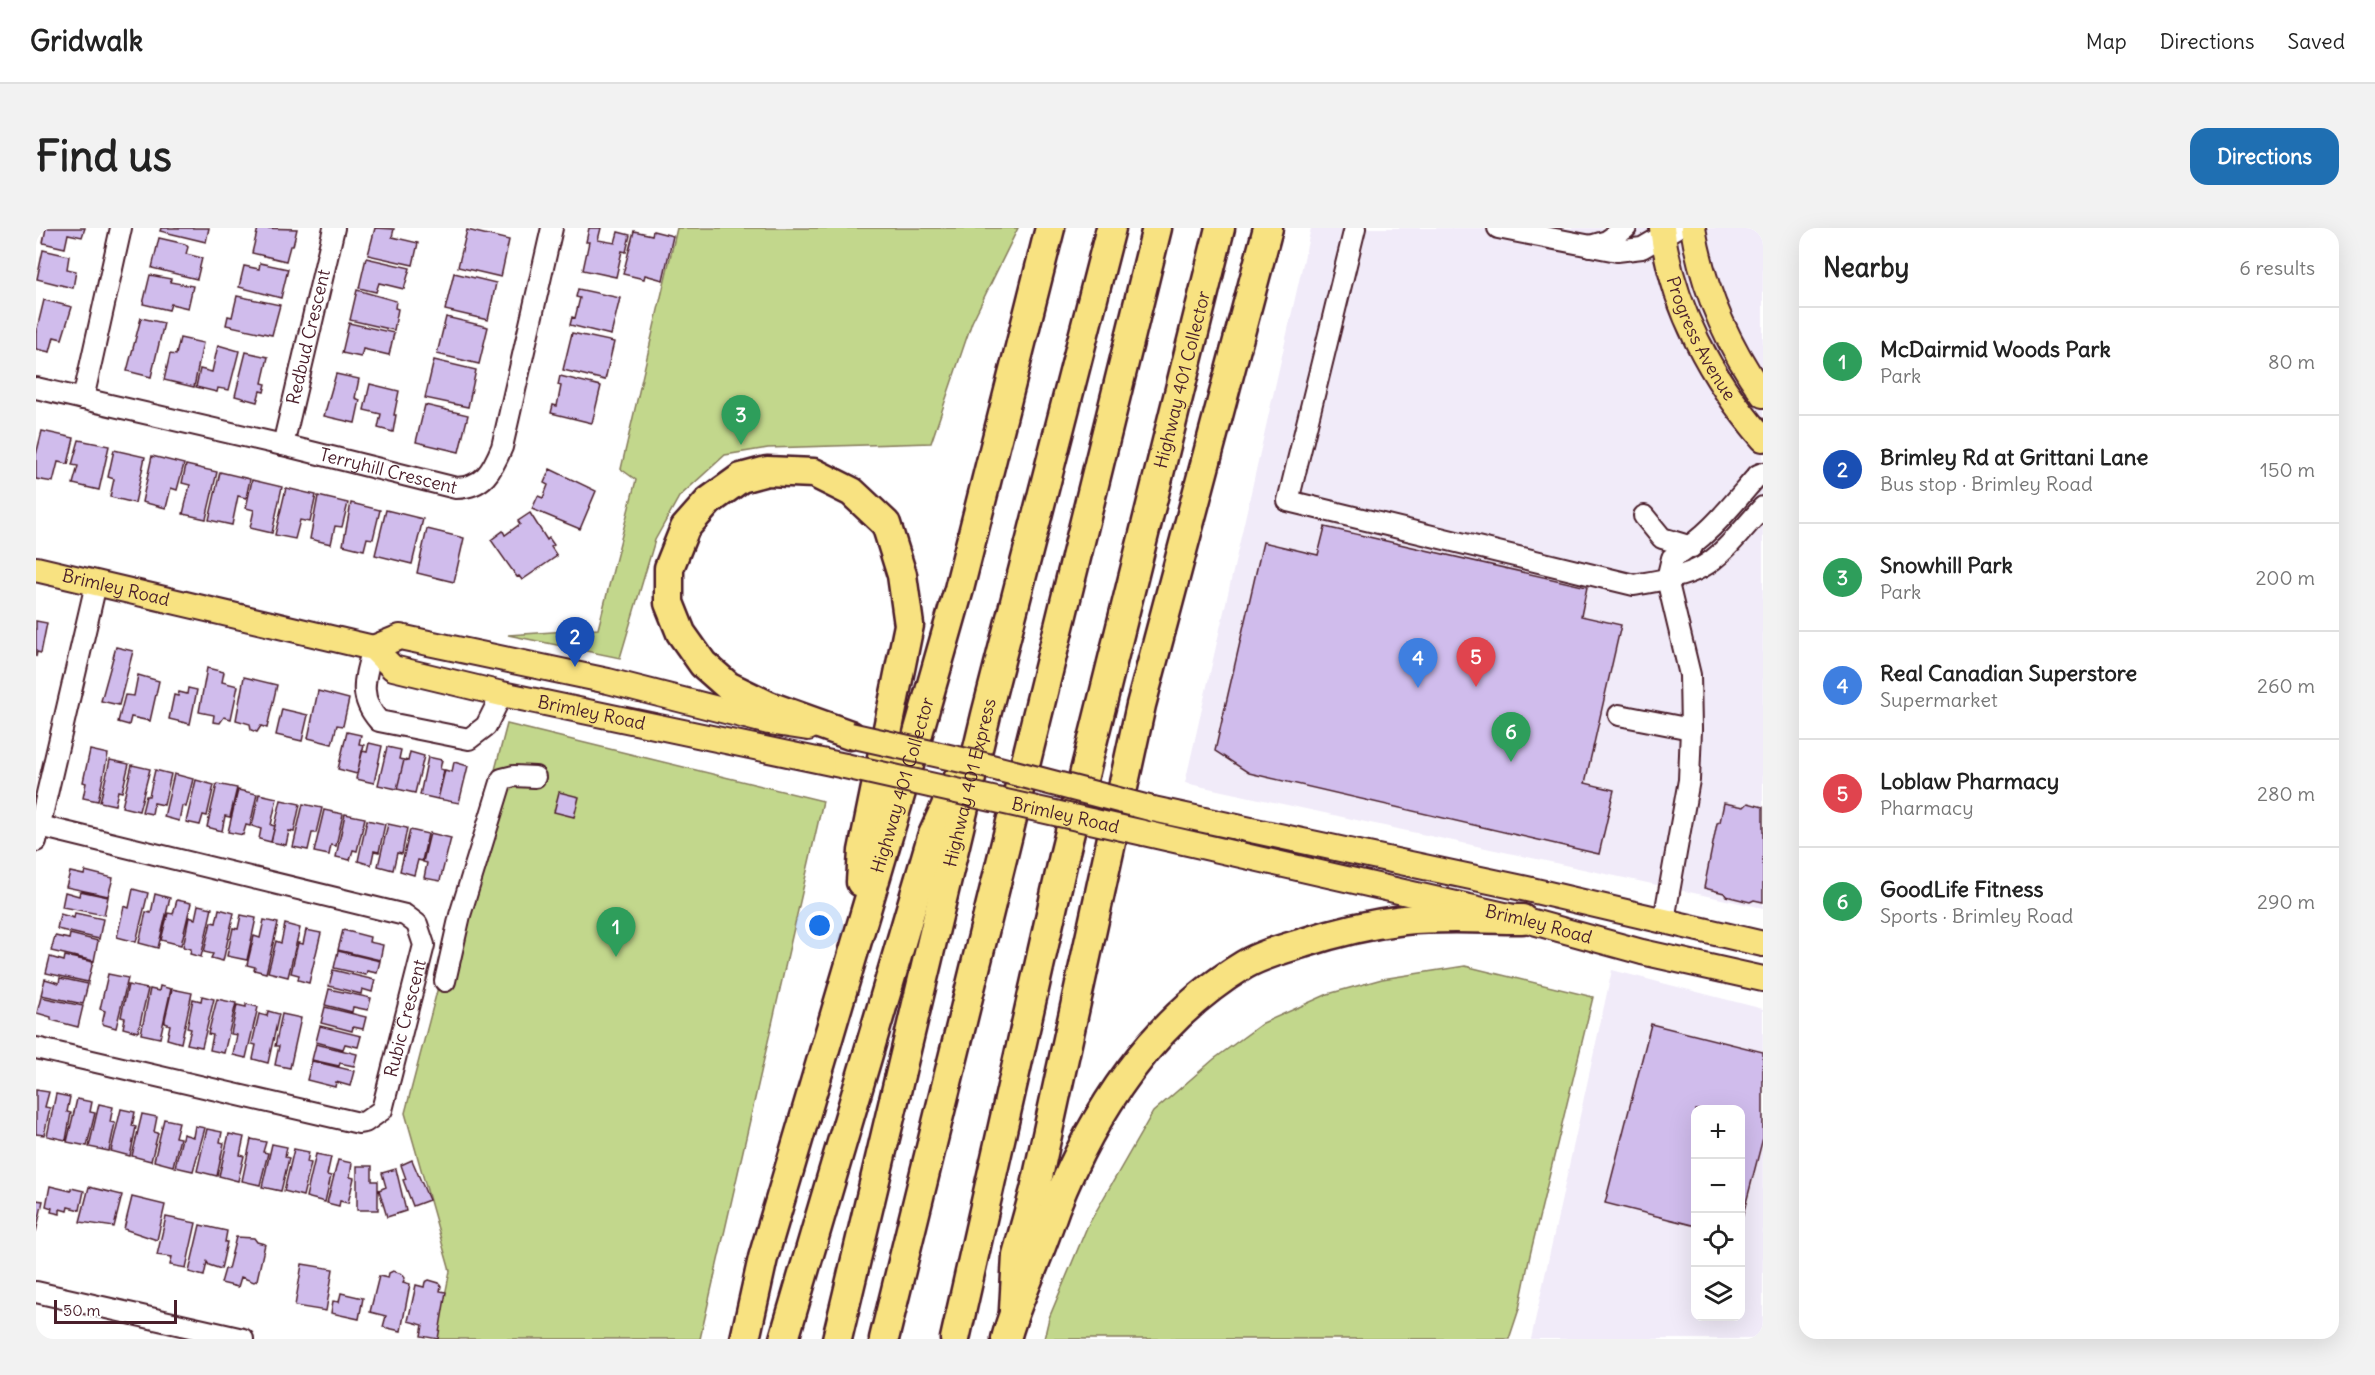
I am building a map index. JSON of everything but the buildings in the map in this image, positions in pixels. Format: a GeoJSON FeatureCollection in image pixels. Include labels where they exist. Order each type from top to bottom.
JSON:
{"type":"FeatureCollection","features":[{"type":"Feature","properties":{"kind":"highway","name":"Highway 401 Collector"},"geometry":{"type":"LineString","coordinates":[[745,1339],[764,1258],[959,589],[1050,228]]}},
{"type":"Feature","properties":{"kind":"highway","name":"Highway 401 Express"},"geometry":{"type":"LineString","coordinates":[[837,1339],[986,715],[1111,228]]}},
{"type":"Feature","properties":{"kind":"highway"},"geometry":{"type":"LineString","coordinates":[[884,1339],[1157,228]]}},
{"type":"Feature","properties":{"kind":"highway","name":"Highway 401 Collector"},"geometry":{"type":"LineString","coordinates":[[955,1339],[1064,856],[1220,228]]}},
{"type":"Feature","properties":{"kind":"highway"},"geometry":{"type":"LineString","coordinates":[[1014,1310],[1017,1255],[1035,1190],[1141,705],[1268,228]]}},
{"type":"Feature","properties":{"kind":"highway"},"geometry":{"type":"LineString","coordinates":[[850,735],[769,706],[728,686],[703,664],[681,633],[669,603],[669,568],[685,528],[709,501],[741,478],[767,471],[814,473],[852,492],[886,524],[902,575],[909,625],[863,850],[858,935]]}},
{"type":"Feature","properties":{"kind":"highway"},"geometry":{"type":"LineString","coordinates":[[784,1339],[932,837],[986,715]]}},
{"type":"Feature","properties":{"kind":"highway"},"geometry":{"type":"LineString","coordinates":[[1006,1339],[1014,1310],[1056,1206],[1083,1147],[1113,1094],[1147,1047],[1193,1002],[1244,965],[1282,949],[1341,931],[1405,920],[1522,919]]}},
{"type":"Feature","properties":{"kind":"main road","name":"Progress Avenue"},"geometry":{"type":"LineString","coordinates":[[1693,228],[1696,250],[1715,311],[1731,345],[1763,395]]}},
{"type":"Feature","properties":{"kind":"main road","name":"Progress Avenue"},"geometry":{"type":"LineString","coordinates":[[1667,231],[1683,309],[1700,350],[1719,382],[1763,439]]}},
{"type":"Feature","properties":{"kind":"main road","name":"Brimley Road"},"geometry":{"type":"LineString","coordinates":[[36,569],[373,648],[393,668],[501,694],[845,766],[1144,833],[1522,919],[1642,952],[1763,979]]}},
{"type":"Feature","properties":{"kind":"main road","name":"Brimley Road"},"geometry":{"type":"LineString","coordinates":[[373,648],[400,637],[608,681],[769,723],[850,735],[980,764],[1153,809],[1664,920],[1763,944]]}},
{"type":"Feature","properties":{"kind":"street"},"geometry":{"type":"LineString","coordinates":[[83,399],[121,228]]}},
{"type":"Feature","properties":{"kind":"street","name":"Redbud Crescent"},"geometry":{"type":"LineString","coordinates":[[283,445],[334,228]]}},
{"type":"Feature","properties":{"kind":"street","name":"Terryhill Crescent"},"geometry":{"type":"LineString","coordinates":[[36,388],[435,481],[456,488],[470,488],[490,473],[502,447],[552,228]]}},
{"type":"Feature","properties":{"kind":"street"},"geometry":{"type":"LineString","coordinates":[[1355,228],[1288,501],[1634,585],[1667,579],[1703,567],[1733,540],[1763,507]]}},
{"type":"Feature","properties":{"kind":"street"},"geometry":{"type":"LineString","coordinates":[[1498,228],[1605,251],[1642,248],[1667,231]]}},
{"type":"Feature","properties":{"kind":"street"},"geometry":{"type":"LineString","coordinates":[[1590,246],[1607,241],[1626,228]]}},
{"type":"Feature","properties":{"kind":"street"},"geometry":{"type":"LineString","coordinates":[[1664,920],[1689,780],[1691,729],[1690,675],[1667,579],[1672,558],[1692,547],[1709,531],[1758,474],[1763,473]]}},
{"type":"Feature","properties":{"kind":"street"},"geometry":{"type":"LineString","coordinates":[[1644,516],[1662,538],[1692,547]]}},
{"type":"Feature","properties":{"kind":"street"},"geometry":{"type":"LineString","coordinates":[[38,833],[96,584]]}},
{"type":"Feature","properties":{"kind":"street"},"geometry":{"type":"LineString","coordinates":[[373,648],[364,692],[369,710],[379,721],[469,740],[486,726],[501,694]]}},
{"type":"Feature","properties":{"kind":"street"},"geometry":{"type":"LineString","coordinates":[[1619,715],[1691,729]]}},
{"type":"Feature","properties":{"kind":"street"},"geometry":{"type":"LineString","coordinates":[[445,981],[460,915],[502,779],[514,776],[535,777]]}},
{"type":"Feature","properties":{"kind":"street","name":"Rubic Crescent"},"geometry":{"type":"LineString","coordinates":[[36,1048],[360,1123],[365,1122],[382,1110],[424,945],[417,924],[405,915],[38,833]]}},
{"type":"Feature","properties":{"kind":"street"},"geometry":{"type":"LineString","coordinates":[[36,1292],[243,1339]]}},
{"type":"Feature","properties":{"kind":"shaded area"},"geometry":{"type":"Polygon","coordinates":[[[1311,228],[1763,228],[1763,908],[1185,783],[1311,228]]]}},
{"type":"Feature","properties":{"kind":"shaded area"},"geometry":{"type":"Polygon","coordinates":[[[1612,970],[1763,1009],[1763,1339],[1531,1339],[1612,970]]]}},
{"type":"Feature","properties":{"kind":"green space"},"geometry":{"type":"Polygon","coordinates":[[[677,228],[1018,228],[972,322],[931,443],[768,448],[725,455],[679,497],[655,540],[620,658],[508,635],[598,629],[636,480],[621,469],[677,228]]]}},
{"type":"Feature","properties":{"kind":"green space"},"geometry":{"type":"Polygon","coordinates":[[[507,724],[823,801],[700,1339],[436,1339],[450,1271],[405,1113],[507,724]]]}},
{"type":"Feature","properties":{"kind":"green space"},"geometry":{"type":"Polygon","coordinates":[[[1465,966],[1593,997],[1519,1309],[1509,1339],[1044,1339],[1049,1318],[1087,1227],[1153,1112],[1214,1059],[1263,1023],[1328,994],[1382,979],[1465,966]]]}},
{"type":"Feature","properties":{"kind":"place","name":"Snowhill Park"},"geometry":{"type":"Point","coordinates":[741,445]}},
{"type":"Feature","properties":{"kind":"place","name":"Brimley Rd at Grittani Lane"},"geometry":{"type":"Point","coordinates":[575,667]}},
{"type":"Feature","properties":{"kind":"place","name":"Loblaw Pharmacy"},"geometry":{"type":"Point","coordinates":[1476,687]}},
{"type":"Feature","properties":{"kind":"place","name":"Real Canadian Superstore"},"geometry":{"type":"Point","coordinates":[1418,688]}},
{"type":"Feature","properties":{"kind":"place","name":"GoodLife Fitness"},"geometry":{"type":"Point","coordinates":[1511,762]}},
{"type":"Feature","properties":{"kind":"place","name":"McDairmid Woods Park"},"geometry":{"type":"Point","coordinates":[616,957]}}]}
